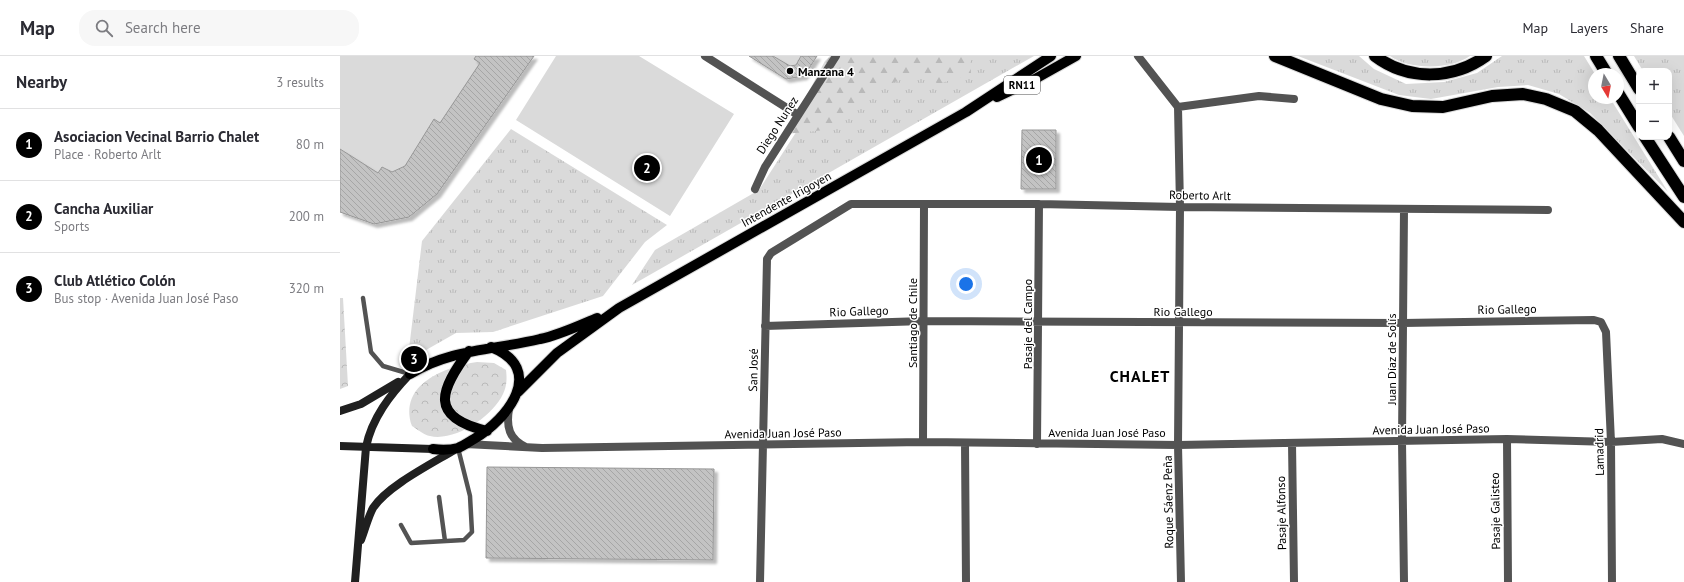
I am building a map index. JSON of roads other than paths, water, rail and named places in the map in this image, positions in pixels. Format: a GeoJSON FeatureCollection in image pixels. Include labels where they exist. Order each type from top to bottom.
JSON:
{"type":"FeatureCollection","features":[{"type":"Feature","properties":{"kind":"highway"},"geometry":{"type":"LineString","coordinates":[[1275,56],[1381,98],[1412,106],[1443,106],[1492,96],[1522,94],[1546,99],[1575,111],[1598,130],[1684,222]]}},
{"type":"Feature","properties":{"kind":"highway"},"geometry":{"type":"LineString","coordinates":[[1375,56],[1393,67],[1419,75],[1447,74],[1474,65],[1486,56]]}},
{"type":"Feature","properties":{"kind":"highway"},"geometry":{"type":"LineString","coordinates":[[1596,56],[1603,68]]}},
{"type":"Feature","properties":{"kind":"highway"},"geometry":{"type":"LineString","coordinates":[[1619,56],[1636,84]]}},
{"type":"Feature","properties":{"kind":"highway"},"geometry":{"type":"LineString","coordinates":[[1624,103],[1636,122]]}},
{"type":"Feature","properties":{"kind":"highway"},"geometry":{"type":"LineString","coordinates":[[1647,140],[1684,197]]}},
{"type":"Feature","properties":{"kind":"highway"},"geometry":{"type":"LineString","coordinates":[[1671,140],[1684,161]]}},
{"type":"Feature","properties":{"kind":"main road","name":"Intendente Irigoyen"},"geometry":{"type":"LineString","coordinates":[[966,112],[1051,56]]}},
{"type":"Feature","properties":{"kind":"main road","name":"Intendente Irigoyen"},"geometry":{"type":"LineString","coordinates":[[491,348],[540,339],[567,331],[619,308],[966,112],[1035,79],[1076,56]]}},
{"type":"Feature","properties":{"kind":"main road","name":"Intendente Irigoyen"},"geometry":{"type":"LineString","coordinates":[[518,392],[557,353],[619,308]]}},
{"type":"Feature","properties":{"kind":"main road"},"geometry":{"type":"LineString","coordinates":[[340,411],[360,404],[426,364],[469,351],[491,348],[508,355],[515,365],[518,375],[518,392],[509,409],[486,431],[390,490],[379,500],[372,509],[358,550]]}},
{"type":"Feature","properties":{"kind":"main road"},"geometry":{"type":"LineString","coordinates":[[469,351],[451,375],[445,392],[446,408],[458,421],[467,426],[486,431]]}},
{"type":"Feature","properties":{"kind":"main road"},"geometry":{"type":"LineString","coordinates":[[355,582],[368,436],[378,415],[390,396],[410,374]]}},
{"type":"Feature","properties":{"kind":"main road"},"geometry":{"type":"LineString","coordinates":[[340,446],[433,450],[462,446]]}},
{"type":"Feature","properties":{"kind":"street"},"geometry":{"type":"LineString","coordinates":[[705,56],[798,114]]}},
{"type":"Feature","properties":{"kind":"street","name":"Diego Nunez"},"geometry":{"type":"LineString","coordinates":[[755,189],[765,167],[836,56]]}},
{"type":"Feature","properties":{"kind":"street"},"geometry":{"type":"LineString","coordinates":[[1138,56],[1178,107],[1252,96],[1294,98]]}},
{"type":"Feature","properties":{"kind":"street","name":"Roque Sáenz Peña"},"geometry":{"type":"LineString","coordinates":[[1178,107],[1180,207],[1178,445],[1181,582]]}},
{"type":"Feature","properties":{"kind":"street","name":"Roberto Arlt"},"geometry":{"type":"LineString","coordinates":[[851,204],[1039,204],[1180,207],[1548,210]]}},
{"type":"Feature","properties":{"kind":"street","name":"San José"},"geometry":{"type":"LineString","coordinates":[[760,582],[767,259],[771,253],[851,204]]}},
{"type":"Feature","properties":{"kind":"street","name":"Santiago de Chile"},"geometry":{"type":"LineString","coordinates":[[923,442],[924,204]]}},
{"type":"Feature","properties":{"kind":"street","name":"Pasaje del Campo"},"geometry":{"type":"LineString","coordinates":[[1037,444],[1039,204]]}},
{"type":"Feature","properties":{"kind":"street","name":"Juan Díaz de Solís"},"geometry":{"type":"LineString","coordinates":[[1404,209],[1402,441],[1404,582]]}},
{"type":"Feature","properties":{"kind":"street","name":"Rio Gallego"},"geometry":{"type":"LineString","coordinates":[[765,326],[924,321],[1039,323],[1403,323],[1594,320],[1601,322]]}},
{"type":"Feature","properties":{"kind":"street","name":"Lamadrid"},"geometry":{"type":"LineString","coordinates":[[1601,322],[1606,332],[1611,442],[1612,582]]}},
{"type":"Feature","properties":{"kind":"street"},"geometry":{"type":"LineString","coordinates":[[509,409],[507,424],[509,431],[514,439],[529,448]]}},
{"type":"Feature","properties":{"kind":"street","name":"Avenida Juan José Paso"},"geometry":{"type":"LineString","coordinates":[[462,446],[529,448],[923,442],[1178,445],[1507,439],[1611,442],[1662,439],[1684,444]]}},
{"type":"Feature","properties":{"kind":"street","name":"Pasaje Galisteo"},"geometry":{"type":"LineString","coordinates":[[1507,439],[1508,582]]}},
{"type":"Feature","properties":{"kind":"street"},"geometry":{"type":"LineString","coordinates":[[965,443],[966,582]]}},
{"type":"Feature","properties":{"kind":"street","name":"Pasaje Alfonso"},"geometry":{"type":"LineString","coordinates":[[1292,443],[1294,582]]}},
{"type":"Feature","properties":{"kind":"lane"},"geometry":{"type":"LineString","coordinates":[[363,298],[371,352],[384,366],[410,374]]}},
{"type":"Feature","properties":{"kind":"lane"},"geometry":{"type":"LineString","coordinates":[[401,525],[411,542],[464,540],[472,532],[470,496],[462,446]]}},
{"type":"Feature","properties":{"kind":"lane"},"geometry":{"type":"LineString","coordinates":[[439,497],[445,541]]}},
{"type":"Feature","properties":{"kind":"place","name":"Manzana 4"},"geometry":{"type":"Point","coordinates":[790,71]}},
{"type":"Feature","properties":{"kind":"place","name":"Asociacion Vecinal Barrio Chalet"},"geometry":{"type":"Point","coordinates":[1039,160]}},
{"type":"Feature","properties":{"kind":"place","name":"Cancha Auxiliar"},"geometry":{"type":"Point","coordinates":[647,168]}},
{"type":"Feature","properties":{"kind":"place","name":"Club Atlético Colón"},"geometry":{"type":"Point","coordinates":[414,359]}},
{"type":"Feature","properties":{"kind":"district","name":"CHALET"},"geometry":{"type":"Point","coordinates":[1140,376]}}]}
